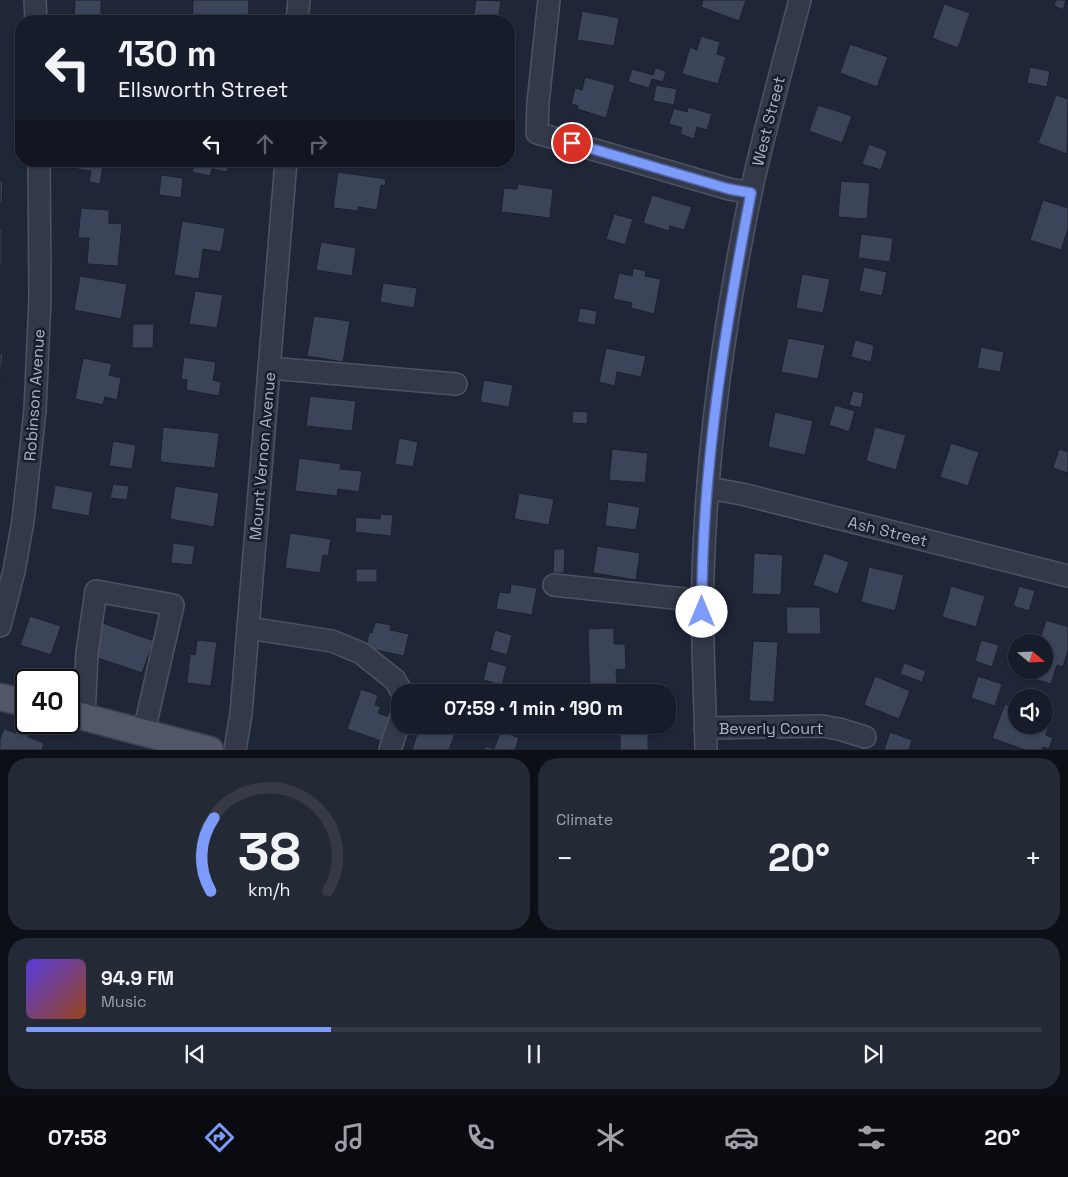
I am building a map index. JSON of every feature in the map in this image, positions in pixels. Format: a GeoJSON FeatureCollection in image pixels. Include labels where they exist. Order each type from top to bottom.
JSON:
{"type":"FeatureCollection","features":[{"type":"Feature","properties":{"kind":"main road"},"geometry":{"type":"LineString","coordinates":[[0,697],[15,700]]}},
{"type":"Feature","properties":{"kind":"main road"},"geometry":{"type":"LineString","coordinates":[[80,716],[144,731],[210,750]]}},
{"type":"Feature","properties":{"kind":"street"},"geometry":{"type":"LineString","coordinates":[[35,0],[36,15]]}},
{"type":"Feature","properties":{"kind":"street"},"geometry":{"type":"LineString","coordinates":[[298,15],[299,0]]}},
{"type":"Feature","properties":{"kind":"street"},"geometry":{"type":"LineString","coordinates":[[549,0],[538,103],[537,133],[729,189],[751,193]]}},
{"type":"Feature","properties":{"kind":"street","name":"West Street"},"geometry":{"type":"LineString","coordinates":[[706,750],[702,601],[708,488],[724,346],[751,193],[763,138],[800,0]]}},
{"type":"Feature","properties":{"kind":"street","name":"Robinson Avenue"},"geometry":{"type":"LineString","coordinates":[[0,626],[14,571],[23,521],[35,410],[40,298],[38,240],[39,167]]}},
{"type":"Feature","properties":{"kind":"street","name":"Mount Vernon Avenue"},"geometry":{"type":"LineString","coordinates":[[235,750],[241,714],[286,167]]}},
{"type":"Feature","properties":{"kind":"street"},"geometry":{"type":"LineString","coordinates":[[269,368],[456,384]]}},
{"type":"Feature","properties":{"kind":"street","name":"Ash Street"},"geometry":{"type":"LineString","coordinates":[[708,488],[742,494],[1068,576]]}},
{"type":"Feature","properties":{"kind":"street"},"geometry":{"type":"LineString","coordinates":[[554,585],[650,597],[702,601]]}},
{"type":"Feature","properties":{"kind":"street"},"geometry":{"type":"LineString","coordinates":[[80,696],[96,591],[174,605],[144,731]]}},
{"type":"Feature","properties":{"kind":"street"},"geometry":{"type":"LineString","coordinates":[[248,628],[332,641],[361,653],[396,680],[398,684]]}},
{"type":"Feature","properties":{"kind":"street","name":"Beverly Court"},"geometry":{"type":"LineString","coordinates":[[705,728],[822,726],[865,737]]}},
{"type":"Feature","properties":{"kind":"street"},"geometry":{"type":"LineString","coordinates":[[390,750],[395,734]]}},
{"type":"Feature","properties":{"kind":"building"},"geometry":{"type":"Polygon","coordinates":[[[75,0],[101,0],[101,15],[74,15],[75,0]]]}},
{"type":"Feature","properties":{"kind":"building"},"geometry":{"type":"Polygon","coordinates":[[[193,0],[249,0],[248,15],[192,15],[193,0]]]}},
{"type":"Feature","properties":{"kind":"building"},"geometry":{"type":"Polygon","coordinates":[[[476,0],[501,1],[499,15],[474,15],[476,0]]]}},
{"type":"Feature","properties":{"kind":"building"},"geometry":{"type":"Polygon","coordinates":[[[703,0],[746,0],[739,21],[701,7],[703,0]]]}},
{"type":"Feature","properties":{"kind":"building"},"geometry":{"type":"Polygon","coordinates":[[[1056,0],[1066,0],[1063,10],[1054,6],[1056,0]]]}},
{"type":"Feature","properties":{"kind":"building"},"geometry":{"type":"Polygon","coordinates":[[[944,4],[970,13],[958,48],[932,38],[944,4]]]}},
{"type":"Feature","properties":{"kind":"building"},"geometry":{"type":"Polygon","coordinates":[[[582,11],[619,18],[614,46],[577,40],[582,11]]]}},
{"type":"Feature","properties":{"kind":"building"},"geometry":{"type":"Polygon","coordinates":[[[701,36],[720,42],[717,54],[726,57],[718,84],[682,74],[690,47],[697,50],[701,36]]]}},
{"type":"Feature","properties":{"kind":"building"},"geometry":{"type":"Polygon","coordinates":[[[850,44],[888,57],[877,87],[840,73],[850,44]]]}},
{"type":"Feature","properties":{"kind":"building"},"geometry":{"type":"Polygon","coordinates":[[[1030,67],[1050,71],[1047,87],[1027,83],[1030,67]]]}},
{"type":"Feature","properties":{"kind":"building"},"geometry":{"type":"Polygon","coordinates":[[[655,68],[666,71],[663,82],[652,79],[649,88],[628,82],[632,69],[653,75],[655,68]]]}},
{"type":"Feature","properties":{"kind":"building"},"geometry":{"type":"Polygon","coordinates":[[[585,77],[615,85],[606,118],[577,109],[578,106],[571,104],[575,88],[582,90],[585,77]]]}},
{"type":"Feature","properties":{"kind":"building"},"geometry":{"type":"Polygon","coordinates":[[[656,85],[677,89],[674,105],[653,101],[656,85]]]}},
{"type":"Feature","properties":{"kind":"building"},"geometry":{"type":"Polygon","coordinates":[[[1056,95],[1068,99],[1067,154],[1038,143],[1056,95]]]}},
{"type":"Feature","properties":{"kind":"building"},"geometry":{"type":"Polygon","coordinates":[[[818,105],[852,116],[842,143],[809,131],[818,105]]]}},
{"type":"Feature","properties":{"kind":"building"},"geometry":{"type":"Polygon","coordinates":[[[688,107],[712,114],[707,130],[697,127],[694,139],[680,134],[682,128],[669,124],[674,108],[687,112],[688,107]]]}},
{"type":"Feature","properties":{"kind":"building"},"geometry":{"type":"Polygon","coordinates":[[[869,144],[887,151],[881,170],[862,164],[869,144]]]}},
{"type":"Feature","properties":{"kind":"building"},"geometry":{"type":"Polygon","coordinates":[[[77,167],[103,167],[100,184],[89,182],[91,171],[77,169],[77,167]]]}},
{"type":"Feature","properties":{"kind":"building"},"geometry":{"type":"Polygon","coordinates":[[[194,167],[228,167],[227,172],[212,169],[210,176],[192,172],[194,167]]]}},
{"type":"Feature","properties":{"kind":"building"},"geometry":{"type":"Polygon","coordinates":[[[338,172],[386,179],[385,186],[381,185],[377,210],[358,207],[358,211],[333,208],[338,172]]]}},
{"type":"Feature","properties":{"kind":"building"},"geometry":{"type":"Polygon","coordinates":[[[161,175],[183,178],[181,198],[159,195],[161,175]]]}},
{"type":"Feature","properties":{"kind":"building"},"geometry":{"type":"Polygon","coordinates":[[[0,181],[3,181],[2,203],[0,203],[0,181]]]}},
{"type":"Feature","properties":{"kind":"building"},"geometry":{"type":"Polygon","coordinates":[[[841,181],[870,183],[867,219],[838,217],[841,181]]]}},
{"type":"Feature","properties":{"kind":"building"},"geometry":{"type":"Polygon","coordinates":[[[518,184],[553,189],[550,218],[501,212],[504,188],[517,189],[518,184]]]}},
{"type":"Feature","properties":{"kind":"building"},"geometry":{"type":"Polygon","coordinates":[[[652,195],[692,207],[684,230],[670,226],[669,231],[643,223],[652,195]]]}},
{"type":"Feature","properties":{"kind":"building"},"geometry":{"type":"Polygon","coordinates":[[[1043,200],[1068,208],[1068,229],[1061,250],[1030,240],[1043,200]]]}},
{"type":"Feature","properties":{"kind":"building"},"geometry":{"type":"Polygon","coordinates":[[[81,208],[109,210],[109,223],[122,224],[118,266],[87,264],[89,238],[78,238],[81,208]]]}},
{"type":"Feature","properties":{"kind":"building"},"geometry":{"type":"Polygon","coordinates":[[[614,214],[633,219],[625,245],[606,239],[614,214]]]}},
{"type":"Feature","properties":{"kind":"building"},"geometry":{"type":"Polygon","coordinates":[[[182,221],[225,228],[221,252],[203,249],[199,279],[174,275],[182,221]]]}},
{"type":"Feature","properties":{"kind":"building"},"geometry":{"type":"Polygon","coordinates":[[[0,229],[2,229],[2,265],[0,265],[0,229]]]}},
{"type":"Feature","properties":{"kind":"building"},"geometry":{"type":"Polygon","coordinates":[[[861,234],[893,238],[890,262],[858,258],[861,234]]]}},
{"type":"Feature","properties":{"kind":"building"},"geometry":{"type":"Polygon","coordinates":[[[321,242],[356,248],[352,276],[316,270],[321,242]]]}},
{"type":"Feature","properties":{"kind":"building"},"geometry":{"type":"Polygon","coordinates":[[[864,267],[887,272],[882,296],[859,291],[864,267]]]}},
{"type":"Feature","properties":{"kind":"building"},"geometry":{"type":"Polygon","coordinates":[[[633,268],[646,271],[645,276],[661,279],[654,314],[631,308],[632,303],[613,299],[619,273],[632,276],[633,268]]]}},
{"type":"Feature","properties":{"kind":"building"},"geometry":{"type":"Polygon","coordinates":[[[802,274],[830,279],[823,313],[796,308],[802,274]]]}},
{"type":"Feature","properties":{"kind":"building"},"geometry":{"type":"Polygon","coordinates":[[[80,276],[127,284],[121,319],[74,310],[80,276]]]}},
{"type":"Feature","properties":{"kind":"building"},"geometry":{"type":"Polygon","coordinates":[[[383,283],[417,288],[414,308],[380,302],[383,283]]]}},
{"type":"Feature","properties":{"kind":"building"},"geometry":{"type":"Polygon","coordinates":[[[195,291],[223,295],[217,328],[189,324],[195,291]]]}},
{"type":"Feature","properties":{"kind":"building"},"geometry":{"type":"Polygon","coordinates":[[[580,308],[597,311],[595,325],[577,322],[580,308]]]}},
{"type":"Feature","properties":{"kind":"building"},"geometry":{"type":"Polygon","coordinates":[[[314,316],[350,321],[343,362],[307,356],[314,316]]]}},
{"type":"Feature","properties":{"kind":"building"},"geometry":{"type":"Polygon","coordinates":[[[133,324],[154,324],[153,348],[132,348],[133,324]]]}},
{"type":"Feature","properties":{"kind":"building"},"geometry":{"type":"Polygon","coordinates":[[[788,338],[825,345],[818,379],[781,372],[788,338]]]}},
{"type":"Feature","properties":{"kind":"building"},"geometry":{"type":"Polygon","coordinates":[[[855,340],[874,345],[871,362],[851,357],[855,340]]]}},
{"type":"Feature","properties":{"kind":"building"},"geometry":{"type":"Polygon","coordinates":[[[981,347],[1004,352],[1000,372],[977,368],[981,347]]]}},
{"type":"Feature","properties":{"kind":"building"},"geometry":{"type":"Polygon","coordinates":[[[606,348],[646,356],[641,377],[617,372],[615,386],[599,382],[606,348]]]}},
{"type":"Feature","properties":{"kind":"building"},"geometry":{"type":"Polygon","coordinates":[[[0,353],[3,354],[0,381],[0,353]]]}},
{"type":"Feature","properties":{"kind":"building"},"geometry":{"type":"Polygon","coordinates":[[[184,357],[216,362],[213,380],[221,382],[219,396],[186,390],[187,380],[181,379],[184,357]]]}},
{"type":"Feature","properties":{"kind":"building"},"geometry":{"type":"Polygon","coordinates":[[[83,358],[112,364],[109,375],[121,378],[117,400],[105,397],[103,405],[75,399],[83,358]]]}},
{"type":"Feature","properties":{"kind":"building"},"geometry":{"type":"Polygon","coordinates":[[[484,380],[513,385],[509,407],[480,402],[484,380]]]}},
{"type":"Feature","properties":{"kind":"building"},"geometry":{"type":"Polygon","coordinates":[[[853,391],[864,393],[861,408],[849,405],[853,391]]]}},
{"type":"Feature","properties":{"kind":"building"},"geometry":{"type":"Polygon","coordinates":[[[310,396],[356,401],[352,431],[306,426],[310,396]]]}},
{"type":"Feature","properties":{"kind":"building"},"geometry":{"type":"Polygon","coordinates":[[[835,405],[855,411],[849,432],[829,425],[835,405]]]}},
{"type":"Feature","properties":{"kind":"building"},"geometry":{"type":"Polygon","coordinates":[[[573,411],[588,412],[587,424],[572,423],[573,411]]]}},
{"type":"Feature","properties":{"kind":"building"},"geometry":{"type":"Polygon","coordinates":[[[775,412],[813,421],[805,455],[768,447],[775,412]]]}},
{"type":"Feature","properties":{"kind":"building"},"geometry":{"type":"Polygon","coordinates":[[[163,427],[219,433],[215,468],[160,462],[163,427]]]}},
{"type":"Feature","properties":{"kind":"building"},"geometry":{"type":"Polygon","coordinates":[[[875,427],[906,435],[896,470],[866,461],[875,427]]]}},
{"type":"Feature","properties":{"kind":"building"},"geometry":{"type":"Polygon","coordinates":[[[399,438],[418,442],[413,467],[395,464],[399,438]]]}},
{"type":"Feature","properties":{"kind":"building"},"geometry":{"type":"Polygon","coordinates":[[[113,441],[136,445],[132,469],[109,466],[113,441]]]}},
{"type":"Feature","properties":{"kind":"building"},"geometry":{"type":"Polygon","coordinates":[[[951,443],[979,452],[968,486],[940,477],[951,443]]]}},
{"type":"Feature","properties":{"kind":"building"},"geometry":{"type":"Polygon","coordinates":[[[612,449],[648,453],[645,483],[609,480],[612,449]]]}},
{"type":"Feature","properties":{"kind":"building"},"geometry":{"type":"Polygon","coordinates":[[[1059,449],[1068,452],[1068,473],[1053,468],[1059,449]]]}},
{"type":"Feature","properties":{"kind":"building"},"geometry":{"type":"Polygon","coordinates":[[[299,458],[341,464],[340,469],[362,471],[359,492],[338,489],[337,496],[295,491],[299,458]]]}},
{"type":"Feature","properties":{"kind":"building"},"geometry":{"type":"Polygon","coordinates":[[[113,484],[129,486],[127,500],[110,498],[113,484]]]}},
{"type":"Feature","properties":{"kind":"building"},"geometry":{"type":"Polygon","coordinates":[[[55,485],[93,492],[89,516],[51,509],[55,485]]]}},
{"type":"Feature","properties":{"kind":"building"},"geometry":{"type":"Polygon","coordinates":[[[175,486],[219,493],[214,527],[170,519],[175,486]]]}},
{"type":"Feature","properties":{"kind":"building"},"geometry":{"type":"Polygon","coordinates":[[[519,493],[554,499],[549,525],[514,519],[519,493]]]}},
{"type":"Feature","properties":{"kind":"building"},"geometry":{"type":"Polygon","coordinates":[[[608,502],[640,507],[636,530],[605,526],[608,502]]]}},
{"type":"Feature","properties":{"kind":"building"},"geometry":{"type":"Polygon","coordinates":[[[381,514],[393,515],[391,536],[355,532],[356,517],[380,519],[381,514]]]}},
{"type":"Feature","properties":{"kind":"building"},"geometry":{"type":"Polygon","coordinates":[[[290,533],[331,539],[328,556],[323,555],[320,573],[285,568],[290,533]]]}},
{"type":"Feature","properties":{"kind":"building"},"geometry":{"type":"Polygon","coordinates":[[[173,543],[195,546],[192,565],[171,563],[173,543]]]}},
{"type":"Feature","properties":{"kind":"building"},"geometry":{"type":"Polygon","coordinates":[[[597,546],[640,553],[636,580],[593,573],[597,546]]]}},
{"type":"Feature","properties":{"kind":"building"},"geometry":{"type":"Polygon","coordinates":[[[554,549],[565,549],[564,573],[553,573],[554,549]]]}},
{"type":"Feature","properties":{"kind":"building"},"geometry":{"type":"Polygon","coordinates":[[[754,553],[783,555],[781,595],[752,594],[754,553]]]}},
{"type":"Feature","properties":{"kind":"building"},"geometry":{"type":"Polygon","coordinates":[[[824,553],[849,562],[838,594],[813,585],[824,553]]]}},
{"type":"Feature","properties":{"kind":"building"},"geometry":{"type":"Polygon","coordinates":[[[869,567],[904,575],[895,611],[861,602],[869,567]]]}},
{"type":"Feature","properties":{"kind":"building"},"geometry":{"type":"Polygon","coordinates":[[[356,569],[377,569],[377,582],[356,582],[356,569]]]}},
{"type":"Feature","properties":{"kind":"building"},"geometry":{"type":"Polygon","coordinates":[[[511,584],[537,588],[532,615],[496,609],[499,592],[510,593],[511,584]]]}},
{"type":"Feature","properties":{"kind":"building"},"geometry":{"type":"Polygon","coordinates":[[[951,586],[985,596],[976,627],[942,617],[951,586]]]}},
{"type":"Feature","properties":{"kind":"building"},"geometry":{"type":"Polygon","coordinates":[[[1019,586],[1035,591],[1029,611],[1013,606],[1019,586]]]}},
{"type":"Feature","properties":{"kind":"building"},"geometry":{"type":"Polygon","coordinates":[[[786,607],[820,607],[821,634],[787,634],[786,607]]]}},
{"type":"Feature","properties":{"kind":"building"},"geometry":{"type":"Polygon","coordinates":[[[30,616],[61,626],[51,655],[20,645],[30,616]]]}},
{"type":"Feature","properties":{"kind":"building"},"geometry":{"type":"Polygon","coordinates":[[[1046,620],[1068,627],[1068,650],[1063,667],[1057,665],[1053,678],[1053,634],[1042,634],[1046,620]]]}},
{"type":"Feature","properties":{"kind":"building"},"geometry":{"type":"Polygon","coordinates":[[[100,622],[154,641],[142,673],[89,655],[100,622]]]}},
{"type":"Feature","properties":{"kind":"building"},"geometry":{"type":"Polygon","coordinates":[[[375,622],[391,625],[390,630],[409,634],[404,656],[366,648],[369,632],[372,633],[375,622]]]}},
{"type":"Feature","properties":{"kind":"building"},"geometry":{"type":"Polygon","coordinates":[[[614,628],[614,644],[625,644],[626,669],[616,670],[617,684],[590,684],[588,629],[614,628]]]}},
{"type":"Feature","properties":{"kind":"building"},"geometry":{"type":"Polygon","coordinates":[[[495,630],[512,635],[507,655],[490,650],[495,630]]]}},
{"type":"Feature","properties":{"kind":"building"},"geometry":{"type":"Polygon","coordinates":[[[197,640],[217,642],[211,686],[187,683],[190,654],[195,655],[197,640]]]}},
{"type":"Feature","properties":{"kind":"building"},"geometry":{"type":"Polygon","coordinates":[[[981,640],[999,645],[992,667],[975,661],[981,640]]]}},
{"type":"Feature","properties":{"kind":"building"},"geometry":{"type":"Polygon","coordinates":[[[753,641],[778,642],[774,702],[749,701],[753,641]]]}},
{"type":"Feature","properties":{"kind":"building"},"geometry":{"type":"Polygon","coordinates":[[[488,661],[507,666],[502,684],[483,680],[488,661]]]}},
{"type":"Feature","properties":{"kind":"building"},"geometry":{"type":"Polygon","coordinates":[[[904,663],[926,671],[922,682],[900,674],[904,663]]]}},
{"type":"Feature","properties":{"kind":"building"},"geometry":{"type":"Polygon","coordinates":[[[875,676],[910,691],[899,719],[864,705],[875,676]]]}},
{"type":"Feature","properties":{"kind":"building"},"geometry":{"type":"Polygon","coordinates":[[[978,676],[1002,684],[995,706],[971,698],[978,676]]]}},
{"type":"Feature","properties":{"kind":"building"},"geometry":{"type":"Polygon","coordinates":[[[1035,679],[1053,679],[1051,684],[1035,679]]]}},
{"type":"Feature","properties":{"kind":"building"},"geometry":{"type":"Polygon","coordinates":[[[361,689],[378,695],[375,705],[381,707],[378,713],[389,717],[381,741],[347,729],[361,689]]]}},
{"type":"Feature","properties":{"kind":"building"},"geometry":{"type":"Polygon","coordinates":[[[1005,704],[1008,705],[1008,734],[1046,734],[1053,738],[1049,749],[1043,747],[1042,750],[1025,750],[992,738],[1005,704]]]}},
{"type":"Feature","properties":{"kind":"building"},"geometry":{"type":"Polygon","coordinates":[[[4,729],[15,734],[29,734],[28,737],[44,743],[42,750],[0,750],[0,739],[4,729]]]}},
{"type":"Feature","properties":{"kind":"building"},"geometry":{"type":"Polygon","coordinates":[[[890,732],[912,740],[909,750],[884,750],[890,732]]]}},
{"type":"Feature","properties":{"kind":"building"},"geometry":{"type":"Polygon","coordinates":[[[417,734],[455,734],[449,750],[412,750],[417,734]]]}},
{"type":"Feature","properties":{"kind":"building"},"geometry":{"type":"Polygon","coordinates":[[[500,734],[509,734],[519,738],[515,750],[484,750],[486,746],[494,749],[500,734]]]}},
{"type":"Feature","properties":{"kind":"building"},"geometry":{"type":"Polygon","coordinates":[[[620,734],[648,734],[648,750],[620,750],[620,734]]]}},
{"type":"Feature","properties":{"kind":"route"},"geometry":{"type":"LineString","coordinates":[[572,143],[729,189],[751,193],[724,346],[711,452],[702,612]]}}]}
